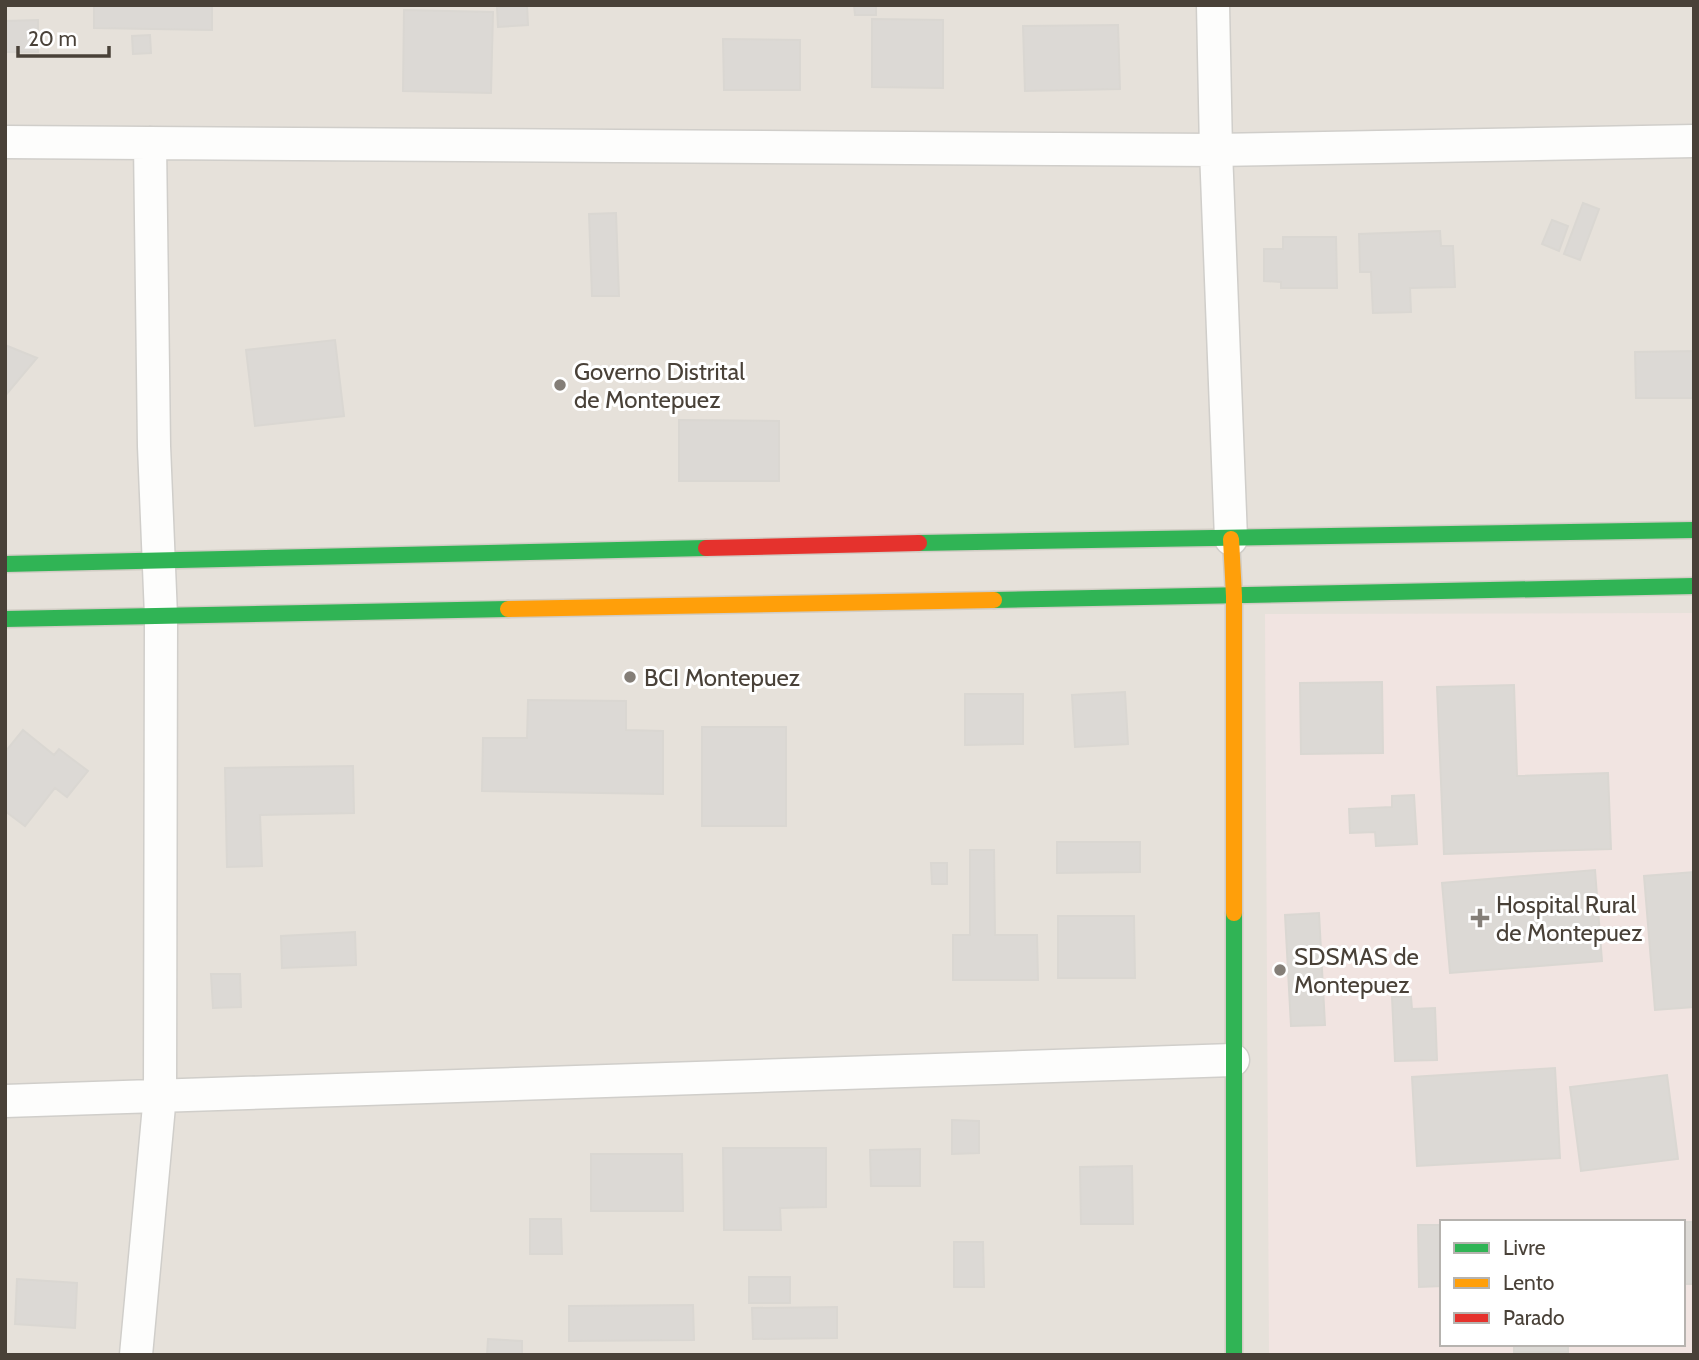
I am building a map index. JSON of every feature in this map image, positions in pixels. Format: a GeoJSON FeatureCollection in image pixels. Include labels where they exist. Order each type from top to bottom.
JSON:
{"type":"FeatureCollection","features":[{"type":"Feature","properties":{"kind":"main road"},"geometry":{"type":"LineString","coordinates":[[5,564],[159,560],[576,557],[986,541],[1694,530]]}},
{"type":"Feature","properties":{"kind":"main road"},"geometry":{"type":"LineString","coordinates":[[1231,539],[1234,596],[1234,1355]]}},
{"type":"Feature","properties":{"kind":"main road"},"geometry":{"type":"LineString","coordinates":[[578,586],[580,609]]}},
{"type":"Feature","properties":{"kind":"main road"},"geometry":{"type":"LineString","coordinates":[[5,619],[1694,586]]}},
{"type":"Feature","properties":{"kind":"street"},"geometry":{"type":"LineString","coordinates":[[1213,5],[1231,539]]}},
{"type":"Feature","properties":{"kind":"street"},"geometry":{"type":"LineString","coordinates":[[5,142],[1216,150],[1694,141]]}},
{"type":"Feature","properties":{"kind":"street"},"geometry":{"type":"LineString","coordinates":[[136,1355],[160,1095],[161,616],[154,446],[150,143]]}},
{"type":"Feature","properties":{"kind":"street"},"geometry":{"type":"LineString","coordinates":[[5,1101],[1233,1060]]}},
{"type":"Feature","properties":{"kind":"shaded area"},"geometry":{"type":"Polygon","coordinates":[[[5,5],[1694,5],[1694,1355],[5,1355],[5,5]]]}},
{"type":"Feature","properties":{"kind":"shaded area","name":"Hospital Rural de Montepuez"},"geometry":{"type":"Polygon","coordinates":[[[1694,613],[1694,1355],[1269,1355],[1265,614],[1694,613]]]}},
{"type":"Feature","properties":{"kind":"building"},"geometry":{"type":"Polygon","coordinates":[[[94,5],[212,5],[212,30],[94,28],[94,5]]]}},
{"type":"Feature","properties":{"kind":"building"},"geometry":{"type":"Polygon","coordinates":[[[527,5],[528,25],[498,27],[497,7],[527,5]]]}},
{"type":"Feature","properties":{"kind":"building"},"geometry":{"type":"Polygon","coordinates":[[[854,5],[876,5],[876,15],[855,15],[854,5]]]}},
{"type":"Feature","properties":{"kind":"building"},"geometry":{"type":"Polygon","coordinates":[[[404,10],[493,12],[491,93],[403,91],[404,10]]]}},
{"type":"Feature","properties":{"kind":"building"},"geometry":{"type":"Polygon","coordinates":[[[872,19],[943,20],[943,88],[872,87],[872,19]]]}},
{"type":"Feature","properties":{"kind":"building"},"geometry":{"type":"Polygon","coordinates":[[[38,20],[38,52],[5,52],[5,21],[38,20]]]}},
{"type":"Feature","properties":{"kind":"building"},"geometry":{"type":"Polygon","coordinates":[[[1118,25],[1120,89],[1025,91],[1023,26],[1118,25]]]}},
{"type":"Feature","properties":{"kind":"building"},"geometry":{"type":"Polygon","coordinates":[[[150,35],[151,53],[133,54],[132,36],[150,35]]]}},
{"type":"Feature","properties":{"kind":"building"},"geometry":{"type":"Polygon","coordinates":[[[723,39],[800,40],[800,90],[724,90],[723,39]]]}},
{"type":"Feature","properties":{"kind":"building"},"geometry":{"type":"Polygon","coordinates":[[[1583,203],[1599,209],[1580,260],[1564,254],[1583,203]]]}},
{"type":"Feature","properties":{"kind":"building"},"geometry":{"type":"Polygon","coordinates":[[[616,213],[619,296],[592,296],[589,214],[616,213]]]}},
{"type":"Feature","properties":{"kind":"building"},"geometry":{"type":"Polygon","coordinates":[[[1552,220],[1568,226],[1559,251],[1542,244],[1552,220]]]}},
{"type":"Feature","properties":{"kind":"building"},"geometry":{"type":"Polygon","coordinates":[[[1440,231],[1441,246],[1453,246],[1455,287],[1410,288],[1411,312],[1373,313],[1371,272],[1360,272],[1359,234],[1440,231]]]}},
{"type":"Feature","properties":{"kind":"building"},"geometry":{"type":"Polygon","coordinates":[[[1283,237],[1336,237],[1337,288],[1281,288],[1281,282],[1264,281],[1264,249],[1283,249],[1283,237]]]}},
{"type":"Feature","properties":{"kind":"building"},"geometry":{"type":"Polygon","coordinates":[[[335,340],[344,416],[255,426],[246,350],[335,340]]]}},
{"type":"Feature","properties":{"kind":"building"},"geometry":{"type":"Polygon","coordinates":[[[5,345],[37,358],[5,396],[5,345]]]}},
{"type":"Feature","properties":{"kind":"building"},"geometry":{"type":"Polygon","coordinates":[[[1694,351],[1694,398],[1636,398],[1635,352],[1694,351]]]}},
{"type":"Feature","properties":{"kind":"building"},"geometry":{"type":"Polygon","coordinates":[[[679,420],[779,421],[779,481],[679,481],[679,420]]]}},
{"type":"Feature","properties":{"kind":"building"},"geometry":{"type":"Polygon","coordinates":[[[1382,682],[1383,753],[1301,754],[1300,683],[1382,682]]]}},
{"type":"Feature","properties":{"kind":"building"},"geometry":{"type":"Polygon","coordinates":[[[1514,685],[1517,776],[1608,773],[1611,849],[1444,854],[1437,687],[1514,685]]]}},
{"type":"Feature","properties":{"kind":"building"},"geometry":{"type":"Polygon","coordinates":[[[1125,692],[1128,744],[1075,747],[1072,695],[1125,692]]]}},
{"type":"Feature","properties":{"kind":"building"},"geometry":{"type":"Polygon","coordinates":[[[965,694],[1023,694],[1023,744],[965,745],[965,694]]]}},
{"type":"Feature","properties":{"kind":"building"},"geometry":{"type":"Polygon","coordinates":[[[528,700],[626,701],[626,730],[663,731],[663,794],[482,791],[483,738],[527,738],[528,700]]]}},
{"type":"Feature","properties":{"kind":"building"},"geometry":{"type":"Polygon","coordinates":[[[702,727],[786,727],[786,826],[702,826],[702,727]]]}},
{"type":"Feature","properties":{"kind":"building"},"geometry":{"type":"Polygon","coordinates":[[[23,730],[54,755],[59,749],[88,771],[67,797],[55,788],[25,826],[5,811],[5,752],[23,730]]]}},
{"type":"Feature","properties":{"kind":"building"},"geometry":{"type":"Polygon","coordinates":[[[353,766],[354,813],[260,815],[262,866],[227,867],[225,768],[353,766]]]}},
{"type":"Feature","properties":{"kind":"building"},"geometry":{"type":"Polygon","coordinates":[[[1414,795],[1417,844],[1376,846],[1375,832],[1350,833],[1349,809],[1392,807],[1392,796],[1414,795]]]}},
{"type":"Feature","properties":{"kind":"building"},"geometry":{"type":"Polygon","coordinates":[[[1057,842],[1140,842],[1140,872],[1057,873],[1057,842]]]}},
{"type":"Feature","properties":{"kind":"building"},"geometry":{"type":"Polygon","coordinates":[[[970,850],[994,850],[995,935],[1037,935],[1038,980],[953,980],[953,935],[970,935],[970,850]]]}},
{"type":"Feature","properties":{"kind":"building"},"geometry":{"type":"Polygon","coordinates":[[[931,863],[947,863],[947,884],[932,884],[931,863]]]}},
{"type":"Feature","properties":{"kind":"building"},"geometry":{"type":"Polygon","coordinates":[[[1595,870],[1602,961],[1450,973],[1442,883],[1595,870]]]}},
{"type":"Feature","properties":{"kind":"building"},"geometry":{"type":"Polygon","coordinates":[[[1694,872],[1694,1007],[1655,1010],[1644,876],[1694,872]]]}},
{"type":"Feature","properties":{"kind":"building"},"geometry":{"type":"Polygon","coordinates":[[[1319,913],[1325,1025],[1291,1026],[1285,915],[1319,913]]]}},
{"type":"Feature","properties":{"kind":"building"},"geometry":{"type":"Polygon","coordinates":[[[1058,916],[1134,916],[1135,978],[1058,978],[1058,916]]]}},
{"type":"Feature","properties":{"kind":"building"},"geometry":{"type":"Polygon","coordinates":[[[355,932],[356,965],[282,968],[281,936],[355,932]]]}},
{"type":"Feature","properties":{"kind":"building"},"geometry":{"type":"Polygon","coordinates":[[[211,974],[240,974],[241,1007],[213,1008],[211,974]]]}},
{"type":"Feature","properties":{"kind":"building"},"geometry":{"type":"Polygon","coordinates":[[[1392,997],[1411,997],[1412,1009],[1435,1008],[1437,1060],[1395,1061],[1392,997]]]}},
{"type":"Feature","properties":{"kind":"building"},"geometry":{"type":"Polygon","coordinates":[[[1555,1068],[1560,1158],[1417,1166],[1412,1077],[1555,1068]]]}},
{"type":"Feature","properties":{"kind":"building"},"geometry":{"type":"Polygon","coordinates":[[[1667,1075],[1678,1159],[1581,1171],[1570,1087],[1667,1075]]]}},
{"type":"Feature","properties":{"kind":"building"},"geometry":{"type":"Polygon","coordinates":[[[952,1120],[979,1121],[979,1153],[952,1154],[952,1120]]]}},
{"type":"Feature","properties":{"kind":"building"},"geometry":{"type":"Polygon","coordinates":[[[723,1148],[826,1148],[826,1207],[780,1208],[781,1230],[724,1230],[723,1148]]]}},
{"type":"Feature","properties":{"kind":"building"},"geometry":{"type":"Polygon","coordinates":[[[920,1149],[920,1186],[871,1186],[870,1150],[920,1149]]]}},
{"type":"Feature","properties":{"kind":"building"},"geometry":{"type":"Polygon","coordinates":[[[591,1154],[682,1154],[683,1211],[591,1211],[591,1154]]]}},
{"type":"Feature","properties":{"kind":"building"},"geometry":{"type":"Polygon","coordinates":[[[1132,1166],[1133,1224],[1081,1224],[1080,1167],[1132,1166]]]}},
{"type":"Feature","properties":{"kind":"building"},"geometry":{"type":"Polygon","coordinates":[[[530,1219],[561,1219],[562,1254],[530,1254],[530,1219]]]}},
{"type":"Feature","properties":{"kind":"building"},"geometry":{"type":"Polygon","coordinates":[[[1685,1222],[1694,1222],[1694,1284],[1685,1284],[1685,1222]]]}},
{"type":"Feature","properties":{"kind":"building"},"geometry":{"type":"Polygon","coordinates":[[[1418,1225],[1440,1225],[1440,1286],[1419,1287],[1418,1225]]]}},
{"type":"Feature","properties":{"kind":"building"},"geometry":{"type":"Polygon","coordinates":[[[954,1242],[983,1242],[984,1287],[954,1287],[954,1242]]]}},
{"type":"Feature","properties":{"kind":"building"},"geometry":{"type":"Polygon","coordinates":[[[749,1277],[790,1277],[790,1303],[749,1303],[749,1277]]]}},
{"type":"Feature","properties":{"kind":"building"},"geometry":{"type":"Polygon","coordinates":[[[17,1279],[77,1283],[75,1328],[15,1324],[17,1279]]]}},
{"type":"Feature","properties":{"kind":"building"},"geometry":{"type":"Polygon","coordinates":[[[693,1305],[694,1340],[569,1341],[569,1306],[693,1305]]]}},
{"type":"Feature","properties":{"kind":"building"},"geometry":{"type":"Polygon","coordinates":[[[837,1307],[837,1338],[753,1339],[752,1308],[837,1307]]]}},
{"type":"Feature","properties":{"kind":"building"},"geometry":{"type":"Polygon","coordinates":[[[488,1339],[522,1341],[522,1355],[487,1355],[488,1339]]]}},
{"type":"Feature","properties":{"kind":"building"},"geometry":{"type":"Polygon","coordinates":[[[1514,1346],[1568,1346],[1568,1352],[1514,1352],[1514,1346]]]}},
{"type":"Feature","properties":{"kind":"traffic: fast"},"geometry":{"type":"LineString","coordinates":[[919,543],[1694,530]]}},
{"type":"Feature","properties":{"kind":"traffic: fast"},"geometry":{"type":"LineString","coordinates":[[5,564],[706,548]]}},
{"type":"Feature","properties":{"kind":"traffic: fast"},"geometry":{"type":"LineString","coordinates":[[994,600],[1694,586]]}},
{"type":"Feature","properties":{"kind":"traffic: fast"},"geometry":{"type":"LineString","coordinates":[[5,619],[508,609]]}},
{"type":"Feature","properties":{"kind":"traffic: fast"},"geometry":{"type":"LineString","coordinates":[[1234,913],[1234,1355]]}},
{"type":"Feature","properties":{"kind":"traffic: slow"},"geometry":{"type":"LineString","coordinates":[[1231,539],[1234,596],[1234,913]]}},
{"type":"Feature","properties":{"kind":"traffic: slow"},"geometry":{"type":"LineString","coordinates":[[508,609],[994,600]]}},
{"type":"Feature","properties":{"kind":"traffic: jam"},"geometry":{"type":"LineString","coordinates":[[706,548],[919,543]]}},
{"type":"Feature","properties":{"kind":"place","name":"Governo Distrital de Montepuez"},"geometry":{"type":"Point","coordinates":[560,385]}},
{"type":"Feature","properties":{"kind":"place","name":"BCI Montepuez"},"geometry":{"type":"Point","coordinates":[630,677]}},
{"type":"Feature","properties":{"kind":"place","name":"Hospital Rural de Montepuez"},"geometry":{"type":"Point","coordinates":[1480,918]}},
{"type":"Feature","properties":{"kind":"place","name":"SDSMAS de Montepuez"},"geometry":{"type":"Point","coordinates":[1280,970]}}]}
